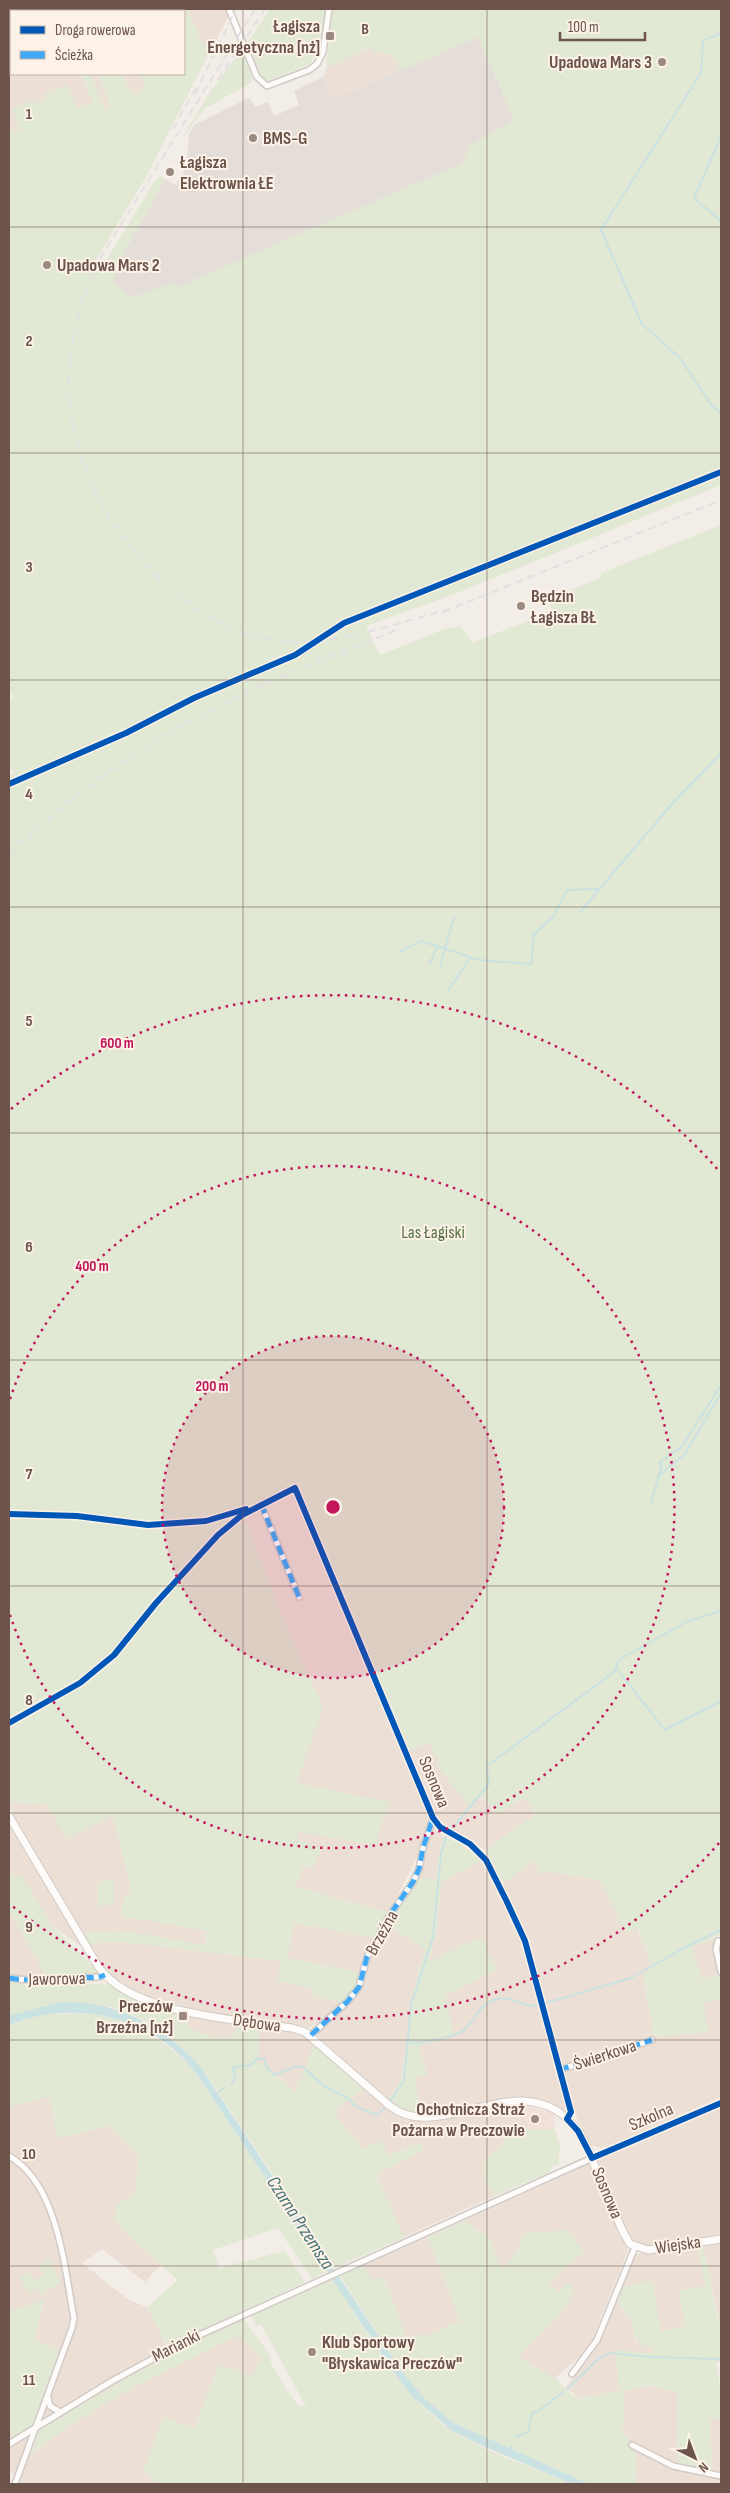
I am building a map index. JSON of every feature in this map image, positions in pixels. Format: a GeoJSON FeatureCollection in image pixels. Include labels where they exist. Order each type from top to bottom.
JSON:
{"type":"FeatureCollection","features":[{"type":"Feature","properties":{"kind":"street"},"geometry":{"type":"LineString","coordinates":[[229,9],[257,78],[262,84],[274,85],[309,70],[317,64],[323,52],[329,9]]}},
{"type":"Feature","properties":{"kind":"street","name":"Sosnowa"},"geometry":{"type":"LineString","coordinates":[[299,1597],[260,1504],[295,1488],[433,1818],[440,1827],[478,1851],[486,1860],[525,1941],[571,2112],[567,2119],[578,2131],[592,2158],[627,2241],[635,2247]]}},
{"type":"Feature","properties":{"kind":"street","name":"Dębowa"},"geometry":{"type":"LineString","coordinates":[[9,1816],[105,1975],[128,1993],[148,2001],[202,2015],[292,2028],[310,2035],[390,2106],[406,2115],[429,2118],[515,2101],[544,2106],[567,2119]]}},
{"type":"Feature","properties":{"kind":"street","name":"Brzeźna"},"geometry":{"type":"LineString","coordinates":[[310,2035],[348,2001],[359,1987],[368,1957],[389,1916],[413,1882],[419,1869],[423,1848],[433,1818]]}},
{"type":"Feature","properties":{"kind":"street"},"geometry":{"type":"LineString","coordinates":[[718,1941],[716,1949],[721,1972]]}},
{"type":"Feature","properties":{"kind":"street","name":"Jaworowa"},"geometry":{"type":"LineString","coordinates":[[9,1978],[46,1981],[76,1977],[95,1978],[105,1975]]}},
{"type":"Feature","properties":{"kind":"street","name":"Świerkowa"},"geometry":{"type":"LineString","coordinates":[[559,2070],[652,2040]]}},
{"type":"Feature","properties":{"kind":"street","name":"Szkolna"},"geometry":{"type":"LineString","coordinates":[[297,2289],[721,2103]]}},
{"type":"Feature","properties":{"kind":"street"},"geometry":{"type":"LineString","coordinates":[[9,2156],[32,2176],[44,2194],[54,2222],[74,2318],[48,2397],[15,2484]]}},
{"type":"Feature","properties":{"kind":"street","name":"Wiejska"},"geometry":{"type":"LineString","coordinates":[[635,2247],[656,2250],[721,2239]]}},
{"type":"Feature","properties":{"kind":"street"},"geometry":{"type":"LineString","coordinates":[[572,2374],[597,2340],[635,2247]]}},
{"type":"Feature","properties":{"kind":"street","name":"Marianki"},"geometry":{"type":"LineString","coordinates":[[9,2444],[60,2412],[166,2351],[297,2289]]}},
{"type":"Feature","properties":{"kind":"street"},"geometry":{"type":"LineString","coordinates":[[48,2397],[50,2406],[60,2412]]}},
{"type":"Feature","properties":{"kind":"street"},"geometry":{"type":"LineString","coordinates":[[632,2445],[673,2466],[721,2476]]}},
{"type":"Feature","properties":{"kind":"shaded area"},"geometry":{"type":"Polygon","coordinates":[[[187,9],[226,9],[229,15],[208,55],[187,9]]]}},
{"type":"Feature","properties":{"kind":"shaded area"},"geometry":{"type":"Polygon","coordinates":[[[478,37],[514,120],[469,146],[463,163],[177,288],[131,298],[113,282],[120,260],[165,179],[176,185],[186,167],[189,134],[194,125],[249,98],[256,107],[268,102],[274,116],[299,105],[294,91],[323,77],[333,100],[478,37]]]}},
{"type":"Feature","properties":{"kind":"shaded area"},"geometry":{"type":"Polygon","coordinates":[[[9,46],[10,75],[81,75],[93,103],[78,109],[67,85],[45,94],[47,99],[34,104],[33,101],[12,108],[21,129],[11,133],[9,127],[9,46]]]}},
{"type":"Feature","properties":{"kind":"shaded area"},"geometry":{"type":"Polygon","coordinates":[[[371,48],[373,52],[392,54],[400,71],[333,100],[323,77],[327,67],[371,48]]]}},
{"type":"Feature","properties":{"kind":"shaded area"},"geometry":{"type":"Polygon","coordinates":[[[90,75],[98,75],[111,107],[105,109],[90,75]]]}},
{"type":"Feature","properties":{"kind":"shaded area"},"geometry":{"type":"Polygon","coordinates":[[[123,75],[147,75],[146,88],[132,95],[123,75]]]}},
{"type":"Feature","properties":{"kind":"shaded area"},"geometry":{"type":"Polygon","coordinates":[[[293,1488],[332,1588],[432,1819],[419,1854],[389,1912],[294,1887],[304,1866],[312,1868],[321,1849],[298,1840],[298,1831],[375,1845],[297,1783],[322,1708],[279,1608],[241,1510],[293,1488]]]}},
{"type":"Feature","properties":{"kind":"shaded area"},"geometry":{"type":"Polygon","coordinates":[[[429,1743],[436,1758],[499,1813],[524,1798],[536,1814],[485,1850],[455,1832],[436,1818],[407,1751],[429,1743]]]}},
{"type":"Feature","properties":{"kind":"shaded area"},"geometry":{"type":"Polygon","coordinates":[[[9,1802],[112,1814],[132,1893],[121,1916],[207,1930],[205,1945],[119,1931],[81,1934],[19,1830],[9,1802]]]}},
{"type":"Feature","properties":{"kind":"shaded area"},"geometry":{"type":"Polygon","coordinates":[[[9,1822],[82,1947],[51,1925],[22,1876],[16,1879],[9,1868],[9,1822]]]}},
{"type":"Feature","properties":{"kind":"shaded area"},"geometry":{"type":"Polygon","coordinates":[[[432,1828],[444,1837],[439,1853],[436,1880],[418,1878],[432,1828]]]}},
{"type":"Feature","properties":{"kind":"shaded area"},"geometry":{"type":"Polygon","coordinates":[[[483,1860],[521,1941],[567,2109],[562,2112],[547,2103],[515,2098],[422,2115],[414,2078],[427,2074],[419,2046],[429,1961],[436,1935],[441,1882],[483,1860]]]}},
{"type":"Feature","properties":{"kind":"shaded area"},"geometry":{"type":"Polygon","coordinates":[[[530,1862],[534,1863],[540,1874],[550,1872],[600,1880],[638,1930],[653,1968],[643,1976],[654,2037],[708,2032],[703,2003],[721,1999],[721,2097],[610,2146],[602,2148],[590,2145],[577,2119],[528,1939],[503,1884],[530,1862]]]}},
{"type":"Feature","properties":{"kind":"shaded area"},"geometry":{"type":"Polygon","coordinates":[[[9,1910],[44,1972],[41,1980],[9,1976],[9,1910]]]}},
{"type":"Feature","properties":{"kind":"shaded area"},"geometry":{"type":"Polygon","coordinates":[[[295,1922],[373,1938],[359,1972],[287,1958],[295,1922]]]}},
{"type":"Feature","properties":{"kind":"shaded area"},"geometry":{"type":"Polygon","coordinates":[[[387,1925],[425,1949],[417,1978],[401,2079],[388,2101],[317,2035],[356,1995],[370,1958],[387,1925]]]}},
{"type":"Feature","properties":{"kind":"shaded area"},"geometry":{"type":"Polygon","coordinates":[[[717,1937],[721,1941],[721,1976],[720,1974],[702,1979],[692,1948],[717,1937]]]}},
{"type":"Feature","properties":{"kind":"shaded area"},"geometry":{"type":"Polygon","coordinates":[[[113,1941],[282,1961],[277,1981],[312,1988],[311,1996],[342,2003],[327,2018],[310,2027],[209,2013],[139,1995],[115,1980],[105,1971],[88,1945],[113,1941]]]}},
{"type":"Feature","properties":{"kind":"shaded area"},"geometry":{"type":"Polygon","coordinates":[[[188,2015],[243,2024],[243,2027],[228,2038],[208,2036],[187,2027],[188,2015]]]}},
{"type":"Feature","properties":{"kind":"shaded area"},"geometry":{"type":"Polygon","coordinates":[[[259,2027],[299,2032],[309,2037],[314,2044],[296,2092],[259,2062],[259,2027]]]}},
{"type":"Feature","properties":{"kind":"shaded area"},"geometry":{"type":"Polygon","coordinates":[[[363,2089],[397,2116],[427,2123],[515,2105],[524,2105],[528,2129],[503,2140],[504,2145],[484,2160],[484,2177],[494,2196],[404,2237],[376,2174],[404,2161],[420,2142],[388,2156],[362,2149],[333,2112],[363,2089]]]}},
{"type":"Feature","properties":{"kind":"shaded area"},"geometry":{"type":"Polygon","coordinates":[[[50,2096],[57,2138],[109,2126],[139,2155],[135,2194],[117,2204],[121,2229],[162,2263],[145,2282],[102,2249],[82,2263],[129,2300],[147,2307],[171,2354],[39,2429],[35,2424],[35,2340],[44,2300],[13,2311],[9,2304],[9,2107],[50,2096]]]}},
{"type":"Feature","properties":{"kind":"shaded area"},"geometry":{"type":"Polygon","coordinates":[[[524,2105],[554,2113],[555,2129],[528,2129],[524,2105]]]}},
{"type":"Feature","properties":{"kind":"shaded area"},"geometry":{"type":"Polygon","coordinates":[[[721,2108],[721,2234],[658,2247],[641,2247],[630,2240],[597,2162],[601,2157],[721,2108]]]}},
{"type":"Feature","properties":{"kind":"shaded area"},"geometry":{"type":"Polygon","coordinates":[[[590,2163],[628,2250],[588,2350],[555,2378],[518,2357],[530,2342],[558,2292],[549,2282],[583,2252],[525,2233],[516,2254],[502,2270],[488,2235],[473,2228],[466,2220],[590,2163]]]}},
{"type":"Feature","properties":{"kind":"shaded area"},"geometry":{"type":"Polygon","coordinates":[[[428,2237],[460,2321],[423,2337],[422,2334],[407,2338],[384,2278],[371,2279],[364,2265],[428,2237]]]}},
{"type":"Feature","properties":{"kind":"shaded area"},"geometry":{"type":"Polygon","coordinates":[[[721,2241],[721,2322],[719,2322],[703,2244],[721,2241]]]}},
{"type":"Feature","properties":{"kind":"shaded area"},"geometry":{"type":"Polygon","coordinates":[[[698,2246],[705,2286],[685,2326],[661,2331],[620,2288],[634,2256],[641,2253],[656,2253],[698,2246]]]}},
{"type":"Feature","properties":{"kind":"shaded area"},"geometry":{"type":"Polygon","coordinates":[[[616,2299],[630,2319],[636,2341],[653,2347],[652,2354],[620,2390],[581,2398],[565,2388],[595,2350],[616,2299]]]}},
{"type":"Feature","properties":{"kind":"shaded area"},"geometry":{"type":"Polygon","coordinates":[[[237,2336],[262,2357],[252,2377],[219,2364],[194,2429],[164,2418],[143,2472],[162,2484],[17,2484],[27,2457],[73,2423],[146,2379],[237,2336]]]}},
{"type":"Feature","properties":{"kind":"shaded area"},"geometry":{"type":"Polygon","coordinates":[[[652,2386],[677,2391],[677,2464],[721,2476],[721,2484],[635,2484],[637,2447],[623,2433],[624,2390],[652,2386]]]}},
{"type":"Feature","properties":{"kind":"shaded area"},"geometry":{"type":"Polygon","coordinates":[[[710,2419],[721,2419],[721,2473],[712,2471],[710,2419]]]}},
{"type":"Feature","properties":{"kind":"shaded area"},"geometry":{"type":"Polygon","coordinates":[[[9,2428],[15,2439],[30,2434],[15,2476],[9,2470],[9,2428]]]}},
{"type":"Feature","properties":{"kind":"green space","name":"Las Łagiski"},"geometry":{"type":"Polygon","coordinates":[[[187,9],[208,55],[146,177],[94,263],[101,269],[153,184],[160,176],[165,179],[120,260],[113,282],[131,298],[173,283],[177,287],[463,163],[469,146],[514,120],[478,37],[400,71],[392,54],[373,52],[371,48],[327,67],[333,9],[721,9],[721,485],[457,593],[366,626],[380,655],[447,628],[461,627],[472,643],[551,612],[550,599],[602,577],[601,573],[721,525],[721,1934],[692,1948],[702,1979],[720,1974],[721,1999],[703,2003],[709,2032],[654,2037],[643,1975],[653,1968],[639,1930],[625,1933],[600,1880],[550,1872],[540,1874],[534,1863],[531,1862],[503,1884],[485,1850],[536,1814],[524,1798],[499,1813],[481,1796],[469,1806],[444,1775],[429,1743],[407,1751],[297,1486],[241,1510],[279,1608],[323,1708],[297,1783],[389,1802],[375,1845],[298,1832],[298,1840],[321,1848],[313,1868],[304,1866],[295,1887],[389,1912],[373,1938],[295,1923],[287,1958],[359,1972],[355,1989],[342,2003],[311,1996],[312,1988],[277,1981],[281,1961],[113,1941],[88,1945],[81,1934],[112,1931],[143,1934],[205,1945],[207,1931],[121,1916],[124,1896],[132,1893],[112,1815],[67,1839],[47,1805],[9,1802],[9,776],[15,773],[9,764],[9,701],[14,698],[9,688],[9,127],[12,133],[20,129],[12,108],[33,101],[35,104],[46,99],[45,94],[67,85],[78,109],[93,103],[81,75],[90,75],[105,109],[111,107],[98,75],[123,75],[132,95],[146,88],[141,76],[185,75],[185,10],[130,10],[187,9]]]}},
{"type":"Feature","properties":{"kind":"green space"},"geometry":{"type":"Polygon","coordinates":[[[270,9],[325,9],[321,39],[313,59],[308,65],[268,81],[261,76],[247,43],[270,9]]]}},
{"type":"Feature","properties":{"kind":"green space"},"geometry":{"type":"Polygon","coordinates":[[[243,48],[249,61],[252,82],[204,109],[180,141],[209,94],[243,48]]]}},
{"type":"Feature","properties":{"kind":"green space"},"geometry":{"type":"Polygon","coordinates":[[[444,1837],[457,1842],[483,1860],[441,1882],[436,1935],[429,1961],[481,1937],[497,1970],[445,1995],[455,2036],[419,2046],[427,2075],[414,2078],[422,2115],[398,2109],[388,2101],[401,2079],[417,1978],[425,1949],[387,1925],[418,1878],[436,1879],[439,1853],[444,1837]]]}},
{"type":"Feature","properties":{"kind":"green space"},"geometry":{"type":"Polygon","coordinates":[[[9,1868],[15,1879],[22,1875],[51,1925],[99,1972],[93,1975],[41,1980],[44,1972],[9,1910],[9,1868]]]}},
{"type":"Feature","properties":{"kind":"green space"},"geometry":{"type":"Polygon","coordinates":[[[115,1877],[113,1904],[99,1907],[97,1890],[100,1882],[115,1877]]]}},
{"type":"Feature","properties":{"kind":"green space"},"geometry":{"type":"Polygon","coordinates":[[[9,1982],[30,1986],[70,1982],[110,1985],[137,2001],[188,2015],[187,2027],[208,2036],[228,2038],[243,2024],[259,2027],[259,2062],[295,2092],[314,2044],[363,2089],[333,2112],[362,2148],[382,2141],[388,2156],[420,2142],[423,2151],[376,2174],[404,2237],[335,2268],[210,2080],[186,2051],[157,2027],[133,2015],[108,2006],[9,2016],[9,1982]]]}},
{"type":"Feature","properties":{"kind":"green space"},"geometry":{"type":"Polygon","coordinates":[[[75,2013],[109,2017],[137,2027],[164,2043],[190,2065],[328,2271],[312,2279],[278,2228],[213,2250],[219,2268],[285,2251],[305,2282],[168,2346],[147,2307],[178,2280],[121,2229],[114,2217],[117,2204],[135,2194],[139,2155],[109,2126],[57,2138],[50,2097],[9,2107],[9,2025],[40,2015],[75,2013]]]}},
{"type":"Feature","properties":{"kind":"green space"},"geometry":{"type":"Polygon","coordinates":[[[528,2129],[555,2129],[561,2150],[558,2156],[559,2164],[552,2166],[550,2172],[494,2196],[484,2177],[484,2160],[504,2145],[503,2140],[528,2129]]]}},
{"type":"Feature","properties":{"kind":"green space"},"geometry":{"type":"Polygon","coordinates":[[[466,2220],[473,2228],[488,2235],[502,2269],[516,2254],[525,2233],[569,2230],[583,2252],[549,2282],[558,2292],[567,2283],[575,2288],[567,2306],[518,2357],[555,2378],[571,2394],[581,2398],[620,2390],[614,2350],[652,2353],[653,2347],[638,2342],[629,2316],[616,2299],[620,2288],[652,2281],[661,2331],[685,2326],[679,2291],[705,2286],[698,2246],[703,2244],[718,2321],[721,2322],[721,2361],[716,2362],[721,2393],[721,2419],[710,2419],[712,2471],[677,2464],[677,2392],[652,2386],[624,2390],[623,2433],[637,2447],[635,2484],[589,2484],[454,2423],[425,2399],[403,2373],[339,2274],[364,2265],[371,2278],[384,2278],[407,2338],[422,2334],[423,2337],[460,2321],[428,2237],[466,2220]]]}},
{"type":"Feature","properties":{"kind":"green space"},"geometry":{"type":"Polygon","coordinates":[[[49,2258],[60,2283],[40,2295],[37,2289],[29,2294],[20,2278],[28,2272],[35,2281],[44,2274],[38,2265],[49,2258]]]}},
{"type":"Feature","properties":{"kind":"green space"},"geometry":{"type":"Polygon","coordinates":[[[332,2277],[384,2360],[415,2398],[432,2415],[451,2430],[478,2445],[572,2484],[162,2484],[143,2472],[163,2417],[194,2429],[219,2364],[252,2377],[262,2357],[237,2336],[132,2388],[73,2423],[31,2454],[39,2429],[195,2339],[242,2317],[270,2355],[271,2363],[299,2407],[304,2406],[307,2408],[261,2324],[256,2326],[252,2317],[253,2313],[332,2277]]]}},
{"type":"Feature","properties":{"kind":"green space"},"geometry":{"type":"Polygon","coordinates":[[[44,2299],[35,2340],[62,2351],[35,2424],[15,2439],[9,2428],[9,2304],[13,2311],[44,2299]]]}},
{"type":"Feature","properties":{"kind":"water"},"geometry":{"type":"Polygon","coordinates":[[[61,2002],[101,2006],[137,2018],[170,2038],[199,2065],[403,2373],[425,2399],[454,2423],[589,2484],[572,2484],[476,2443],[451,2430],[412,2396],[393,2371],[196,2073],[178,2053],[158,2038],[135,2026],[111,2018],[85,2013],[60,2013],[34,2017],[9,2025],[9,2016],[61,2002]]]}},
{"type":"Feature","properties":{"kind":"waterway"},"geometry":{"type":"LineString","coordinates":[[721,33],[703,41],[701,73],[601,230],[642,324],[680,358],[712,406],[721,413]]}},
{"type":"Feature","properties":{"kind":"waterway"},"geometry":{"type":"LineString","coordinates":[[721,136],[694,198],[721,221]]}},
{"type":"Feature","properties":{"kind":"waterway"},"geometry":{"type":"LineString","coordinates":[[580,912],[671,805],[721,753]]}},
{"type":"Feature","properties":{"kind":"waterway"},"geometry":{"type":"LineString","coordinates":[[399,952],[421,941],[479,960],[531,964],[534,934],[553,917],[567,890],[600,889]]}},
{"type":"Feature","properties":{"kind":"waterway"},"geometry":{"type":"LineString","coordinates":[[440,966],[454,917]]}},
{"type":"Feature","properties":{"kind":"waterway"},"geometry":{"type":"LineString","coordinates":[[430,963],[437,947]]}},
{"type":"Feature","properties":{"kind":"waterway"},"geometry":{"type":"LineString","coordinates":[[448,991],[470,958]]}},
{"type":"Feature","properties":{"kind":"waterway"},"geometry":{"type":"LineString","coordinates":[[651,1502],[661,1469],[660,1462],[679,1449],[685,1442],[721,1385]]}},
{"type":"Feature","properties":{"kind":"waterway"},"geometry":{"type":"LineString","coordinates":[[658,1476],[685,1454],[721,1393]]}},
{"type":"Feature","properties":{"kind":"waterway"},"geometry":{"type":"LineString","coordinates":[[451,1830],[489,1784],[487,1766],[614,1672],[619,1660],[686,1622],[721,1611]]}},
{"type":"Feature","properties":{"kind":"waterway"},"geometry":{"type":"LineString","coordinates":[[616,1668],[665,1730],[721,1701]]}},
{"type":"Feature","properties":{"kind":"waterway"},"geometry":{"type":"LineString","coordinates":[[389,2103],[404,2080],[411,2005],[433,1937],[441,1853],[446,1837]]}},
{"type":"Feature","properties":{"kind":"waterway"},"geometry":{"type":"LineString","coordinates":[[546,2003],[631,1978],[680,1950],[721,1930]]}},
{"type":"Feature","properties":{"kind":"waterway"},"geometry":{"type":"LineString","coordinates":[[408,2042],[428,2041],[459,2033],[468,2026],[486,2004],[497,1999],[503,1998],[528,2005],[539,2005]]}},
{"type":"Feature","properties":{"kind":"waterway"},"geometry":{"type":"LineString","coordinates":[[231,2084],[235,2078],[233,2067],[250,2065],[259,2058],[265,2059],[267,2068],[275,2075],[296,2066],[303,2067],[324,2086],[349,2099],[355,2106],[377,2115],[386,2107]]}},
{"type":"Feature","properties":{"kind":"waterway"},"geometry":{"type":"LineString","coordinates":[[216,2093],[225,2088]]}},
{"type":"Feature","properties":{"kind":"waterway"},"geometry":{"type":"LineString","coordinates":[[567,2389],[599,2358],[611,2353],[649,2357],[721,2359]]}},
{"type":"Feature","properties":{"kind":"waterway"},"geometry":{"type":"LineString","coordinates":[[515,2437],[528,2432],[532,2413],[537,2412],[563,2392]]}},
{"type":"Feature","properties":{"kind":"waterway","name":"Czarna Przemsza"},"geometry":{"type":"LineString","coordinates":[[510,2452],[512,2445]]}},
{"type":"Feature","properties":{"kind":"railway"},"geometry":{"type":"LineString","coordinates":[[195,94],[236,9]]}},
{"type":"Feature","properties":{"kind":"railway"},"geometry":{"type":"LineString","coordinates":[[255,9],[105,250],[85,293],[73,335],[69,378],[72,419],[82,460],[99,499],[123,536],[153,572],[190,605],[218,622],[248,634],[265,638],[312,641],[335,639],[381,629],[450,609]]}},
{"type":"Feature","properties":{"kind":"railway"},"geometry":{"type":"LineString","coordinates":[[218,80],[265,9]]}},
{"type":"Feature","properties":{"kind":"railway"},"geometry":{"type":"LineString","coordinates":[[173,129],[196,87]]}},
{"type":"Feature","properties":{"kind":"railway"},"geometry":{"type":"LineString","coordinates":[[443,612],[721,500]]}},
{"type":"Feature","properties":{"kind":"railway"},"geometry":{"type":"LineString","coordinates":[[9,854],[87,788],[143,749],[173,731],[233,699],[274,680],[401,628]]}},
{"type":"Feature","properties":{"kind":"marked path"},"geometry":{"type":"LineString","coordinates":[[261,1504],[299,1597]]}},
{"type":"Feature","properties":{"kind":"marked path"},"geometry":{"type":"LineString","coordinates":[[311,2035],[348,2001],[359,1987],[367,1957],[389,1916],[413,1882],[419,1869],[423,1848],[433,1818]]}},
{"type":"Feature","properties":{"kind":"marked path"},"geometry":{"type":"LineString","coordinates":[[9,1978],[43,1980],[105,1975]]}},
{"type":"Feature","properties":{"kind":"marked path"},"geometry":{"type":"LineString","coordinates":[[559,2070],[652,2040]]}},
{"type":"Feature","properties":{"kind":"cycle path"},"geometry":{"type":"LineString","coordinates":[[9,784],[126,733],[194,698],[295,655],[344,623],[721,472]]}},
{"type":"Feature","properties":{"kind":"cycle path"},"geometry":{"type":"LineString","coordinates":[[9,1723],[80,1683],[114,1655],[156,1603],[218,1535],[242,1515],[295,1488],[433,1818],[440,1827],[470,1844],[486,1860],[525,1941],[571,2112],[567,2119],[578,2131],[592,2158],[721,2103]]}},
{"type":"Feature","properties":{"kind":"cycle path"},"geometry":{"type":"LineString","coordinates":[[9,1514],[77,1516],[148,1525],[206,1521],[246,1509]]}},
{"type":"Feature","properties":{"kind":"place","name":"Łagisza Energetyczna [nż]"},"geometry":{"type":"Point","coordinates":[330,36]}},
{"type":"Feature","properties":{"kind":"place","name":"Upadowa Mars 3"},"geometry":{"type":"Point","coordinates":[662,62]}},
{"type":"Feature","properties":{"kind":"place","name":"BMS-G"},"geometry":{"type":"Point","coordinates":[253,138]}},
{"type":"Feature","properties":{"kind":"place","name":"Łagisza Elektrownia ŁE"},"geometry":{"type":"Point","coordinates":[170,172]}},
{"type":"Feature","properties":{"kind":"place","name":"Upadowa Mars 2"},"geometry":{"type":"Point","coordinates":[47,265]}},
{"type":"Feature","properties":{"kind":"place","name":"Będzin Łagisza BŁ"},"geometry":{"type":"Point","coordinates":[521,606]}},
{"type":"Feature","properties":{"kind":"place","name":"Preczów Brzeźna [nż]"},"geometry":{"type":"Point","coordinates":[183,2016]}},
{"type":"Feature","properties":{"kind":"place","name":"Ochotnicza Straż Pożarna w Preczowie"},"geometry":{"type":"Point","coordinates":[535,2119]}},
{"type":"Feature","properties":{"kind":"place","name":"Klub Sportowy \"Błyskawica Preczów\""},"geometry":{"type":"Point","coordinates":[312,2352]}}]}
